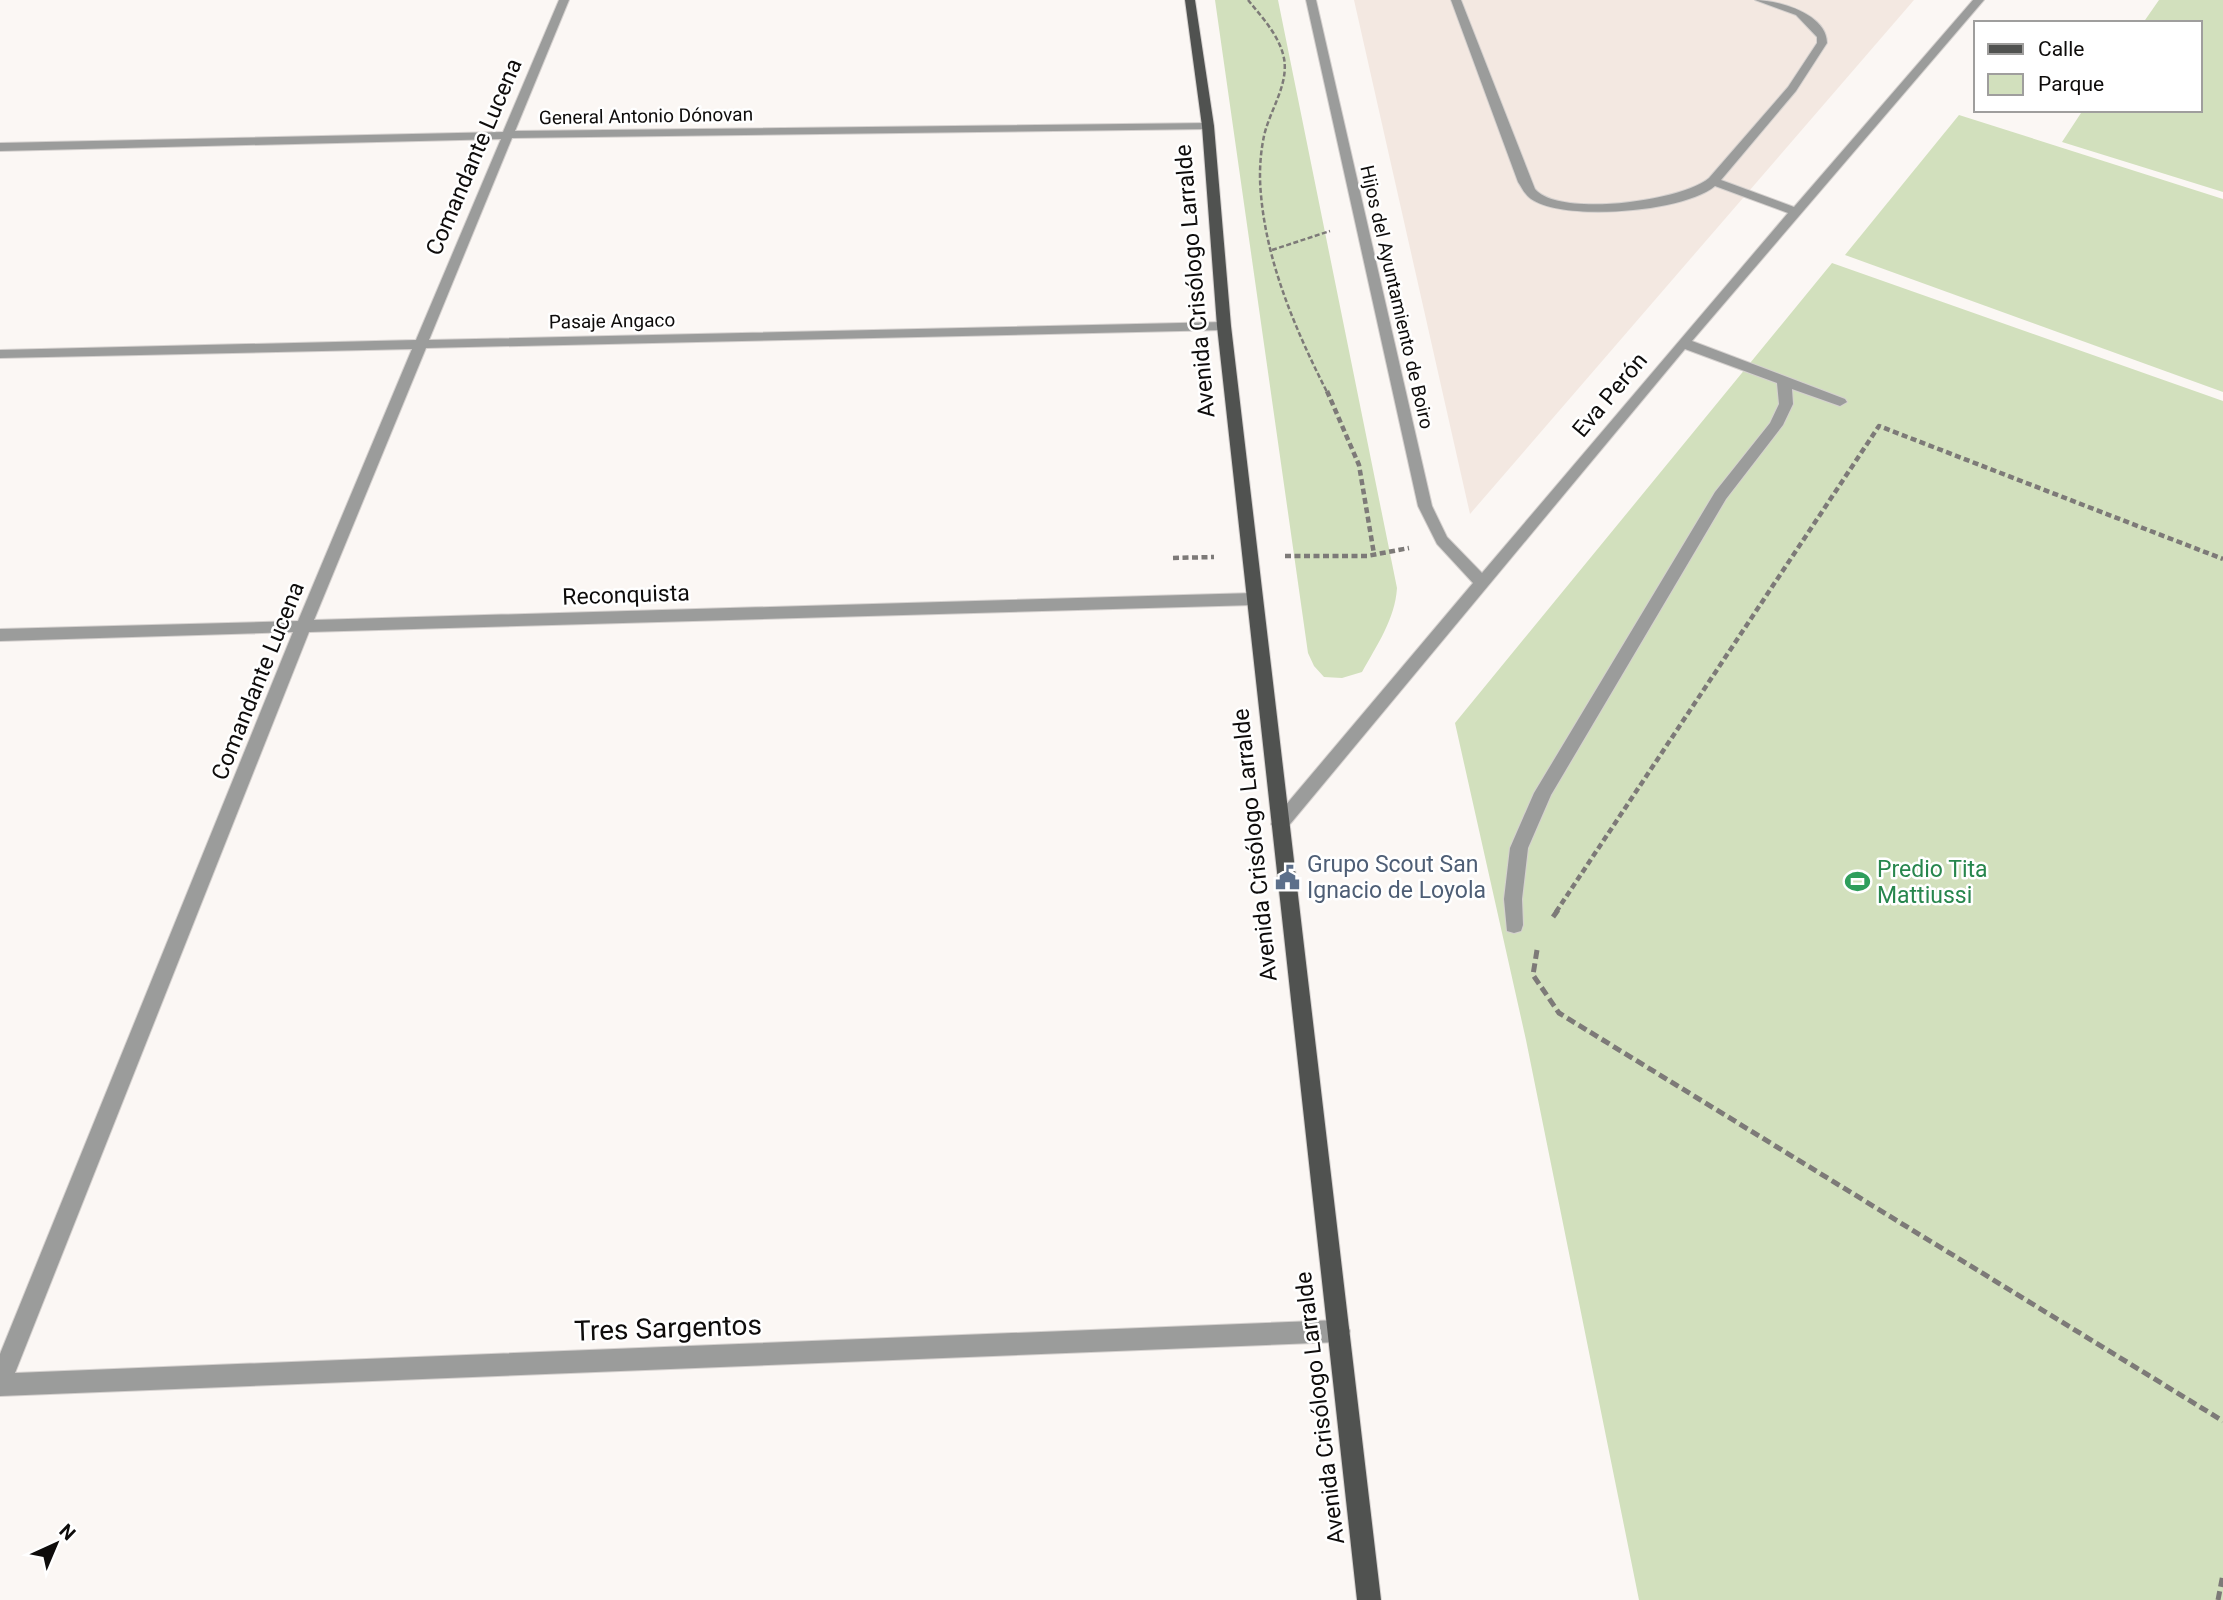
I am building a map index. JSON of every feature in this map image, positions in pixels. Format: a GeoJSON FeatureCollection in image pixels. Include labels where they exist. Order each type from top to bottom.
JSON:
{"type":"FeatureCollection","features":[{"type":"Feature","properties":{"kind":"main road","name":"Avenida Crisólogo Larralde"},"geometry":{"type":"LineString","coordinates":[[1190,0],[1208,126],[1224,326],[1300,1021],[1369,1600]]}},
{"type":"Feature","properties":{"kind":"street","name":"Comandante Lucena"},"geometry":{"type":"LineString","coordinates":[[0,1383],[303,628],[564,0]]}},
{"type":"Feature","properties":{"kind":"street","name":"Hijos del Ayuntamiento de Boiro"},"geometry":{"type":"LineString","coordinates":[[1311,0],[1425,506],[1436,536],[1450,553],[1483,583]]}},
{"type":"Feature","properties":{"kind":"street"},"geometry":{"type":"LineString","coordinates":[[1456,0],[1524,182],[1535,196],[1563,205],[1644,205],[1700,191],[1713,181],[1791,89],[1822,43],[1822,36],[1800,13],[1760,0]]}},
{"type":"Feature","properties":{"kind":"street","name":"Eva Perón"},"geometry":{"type":"LineString","coordinates":[[1280,824],[1683,343],[1979,0]]}},
{"type":"Feature","properties":{"kind":"street","name":"General Antonio Dónovan"},"geometry":{"type":"LineString","coordinates":[[0,147],[508,135],[1208,126]]}},
{"type":"Feature","properties":{"kind":"street"},"geometry":{"type":"LineString","coordinates":[[1713,181],[1797,212]]}},
{"type":"Feature","properties":{"kind":"street","name":"Pasaje Angaco"},"geometry":{"type":"LineString","coordinates":[[0,354],[1224,326]]}},
{"type":"Feature","properties":{"kind":"street"},"geometry":{"type":"LineString","coordinates":[[1683,343],[1840,402]]}},
{"type":"Feature","properties":{"kind":"street"},"geometry":{"type":"LineString","coordinates":[[1514,925],[1513,900],[1519,848],[1543,793],[1720,496],[1776,425],[1786,404],[1784,381]]}},
{"type":"Feature","properties":{"kind":"street","name":"Reconquista"},"geometry":{"type":"LineString","coordinates":[[0,635],[1254,599]]}},
{"type":"Feature","properties":{"kind":"street","name":"Tres Sargentos"},"geometry":{"type":"LineString","coordinates":[[0,1383],[1339,1331]]}},
{"type":"Feature","properties":{"kind":"path"},"geometry":{"type":"LineString","coordinates":[[1248,0],[1276,40],[1283,55],[1285,71],[1283,88],[1268,121],[1259,179],[1272,250],[1297,326],[1359,464],[1367,495],[1374,554]]}},
{"type":"Feature","properties":{"kind":"path"},"geometry":{"type":"LineString","coordinates":[[1272,250],[1361,220]]}},
{"type":"Feature","properties":{"kind":"path"},"geometry":{"type":"LineString","coordinates":[[1548,925],[1879,426],[2223,559]]}},
{"type":"Feature","properties":{"kind":"path"},"geometry":{"type":"LineString","coordinates":[[1172,558],[1401,552],[1436,536]]}},
{"type":"Feature","properties":{"kind":"path"},"geometry":{"type":"LineString","coordinates":[[1540,937],[1533,975],[1559,1013],[2223,1420]]}},
{"type":"Feature","properties":{"kind":"path"},"geometry":{"type":"LineString","coordinates":[[2218,1600],[2223,1574]]}},
{"type":"Feature","properties":{"kind":"shaded area"},"geometry":{"type":"Polygon","coordinates":[[[1354,0],[1914,0],[1470,514],[1354,0]]]}},
{"type":"Feature","properties":{"kind":"green space"},"geometry":{"type":"Polygon","coordinates":[[[1215,0],[1278,0],[1397,588],[1389,621],[1362,672],[1342,678],[1324,677],[1314,666],[1308,653],[1215,0]]]}},
{"type":"Feature","properties":{"kind":"green space"},"geometry":{"type":"Polygon","coordinates":[[[2159,0],[2223,0],[2223,192],[2062,142],[2082,112],[2202,112],[2202,21],[2144,21],[2159,0]]]}},
{"type":"Feature","properties":{"kind":"green space"},"geometry":{"type":"Polygon","coordinates":[[[1959,115],[2223,199],[2223,392],[1845,255],[1959,115]]]}},
{"type":"Feature","properties":{"kind":"green space","name":"Predio Tita Mattiussi"},"geometry":{"type":"Polygon","coordinates":[[[1832,263],[2223,401],[2223,1600],[1639,1600],[1526,1040],[1455,723],[1832,263]]]}},
{"type":"Feature","properties":{"kind":"place","name":"Grupo Scout San Ignacio de Loyola"},"geometry":{"type":"Point","coordinates":[1287,877]}},
{"type":"Feature","properties":{"kind":"place","name":"Predio Tita Mattiussi"},"geometry":{"type":"Point","coordinates":[1857,882]}}]}
